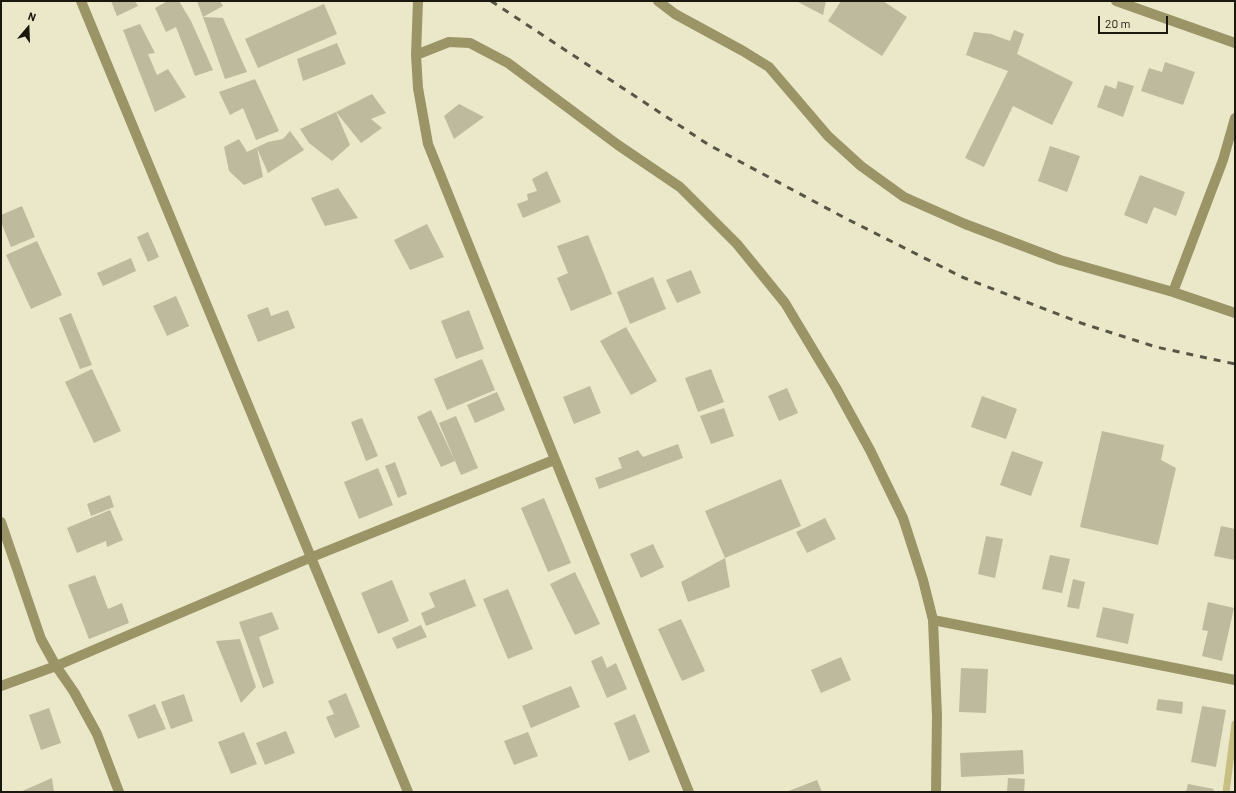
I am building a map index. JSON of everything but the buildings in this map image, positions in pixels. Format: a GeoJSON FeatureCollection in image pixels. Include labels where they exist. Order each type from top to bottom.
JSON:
{"type":"FeatureCollection","features":[{"type":"Feature","properties":{"kind":"street"},"geometry":{"type":"LineString","coordinates":[[81,1],[408,792]]}},
{"type":"Feature","properties":{"kind":"street"},"geometry":{"type":"LineString","coordinates":[[418,1],[416,55],[418,88],[428,144],[689,792]]}},
{"type":"Feature","properties":{"kind":"street"},"geometry":{"type":"LineString","coordinates":[[658,1],[681,18],[743,51],[769,67],[828,136],[861,166],[904,197],[965,224],[1060,260],[1173,292],[1235,313]]}},
{"type":"Feature","properties":{"kind":"street"},"geometry":{"type":"LineString","coordinates":[[1116,1],[1235,43]]}},
{"type":"Feature","properties":{"kind":"street"},"geometry":{"type":"LineString","coordinates":[[416,55],[449,42],[470,43],[508,63],[618,145],[680,187],[737,244],[785,303],[836,388],[870,450],[903,518],[923,580],[932,620],[937,716],[936,792]]}},
{"type":"Feature","properties":{"kind":"street"},"geometry":{"type":"LineString","coordinates":[[1173,292],[1223,160],[1235,118]]}},
{"type":"Feature","properties":{"kind":"street"},"geometry":{"type":"LineString","coordinates":[[1,686],[56,666],[312,557],[554,460]]}},
{"type":"Feature","properties":{"kind":"street"},"geometry":{"type":"LineString","coordinates":[[1,522],[41,639],[56,666],[74,692],[97,734],[119,792]]}},
{"type":"Feature","properties":{"kind":"street"},"geometry":{"type":"LineString","coordinates":[[932,620],[1235,680]]}},
{"type":"Feature","properties":{"kind":"waterway"},"geometry":{"type":"LineString","coordinates":[[1226,792],[1235,724]]}},
{"type":"Feature","properties":{"kind":"railway"},"geometry":{"type":"LineString","coordinates":[[491,1],[709,145],[845,218],[962,277],[1081,323],[1156,347],[1235,364]]}}]}
